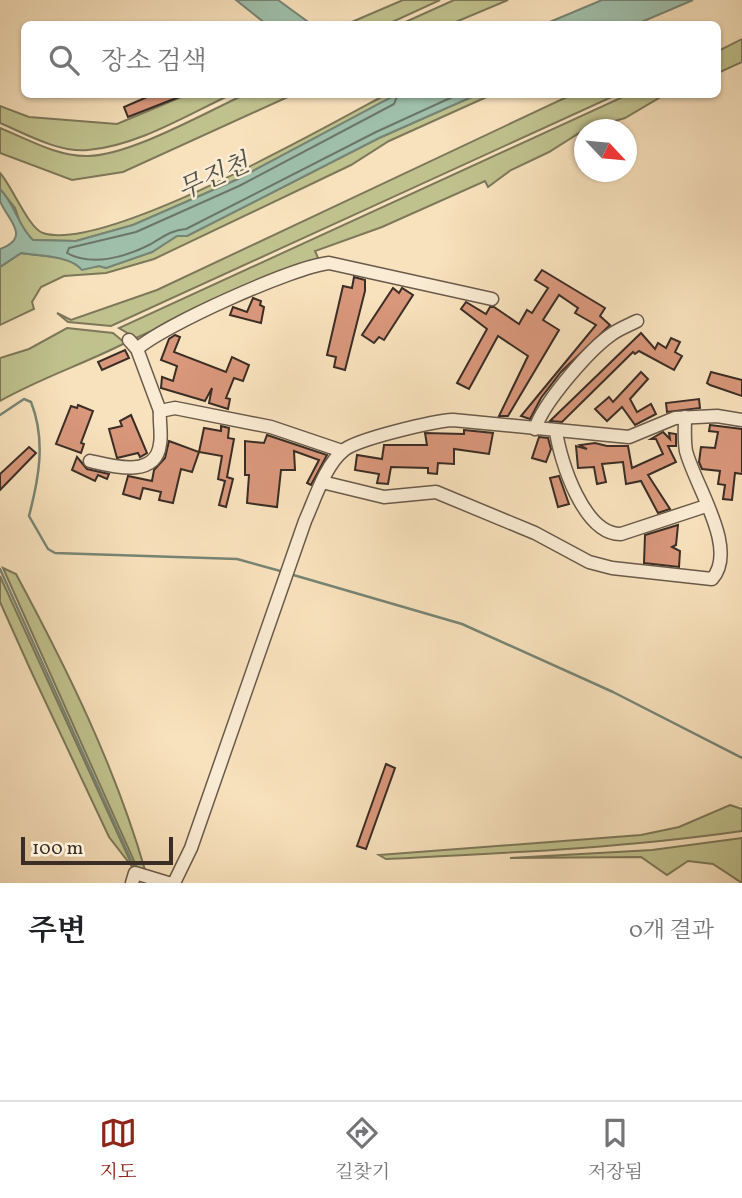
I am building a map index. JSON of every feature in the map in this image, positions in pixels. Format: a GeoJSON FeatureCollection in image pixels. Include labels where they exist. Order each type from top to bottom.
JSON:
{"type":"FeatureCollection","features":[{"type":"Feature","properties":{"kind":"street"},"geometry":{"type":"LineString","coordinates":[[90,461],[120,468],[136,468],[158,453],[161,443],[160,411],[133,345],[310,265],[329,263],[492,299]]}},
{"type":"Feature","properties":{"kind":"street"},"geometry":{"type":"LineString","coordinates":[[535,429],[552,398],[611,334],[636,321]]}},
{"type":"Feature","properties":{"kind":"street"},"geometry":{"type":"LineString","coordinates":[[160,411],[175,408],[249,422],[342,451],[431,421],[629,437],[656,424],[685,418],[717,416],[742,420]]}},
{"type":"Feature","properties":{"kind":"street"},"geometry":{"type":"LineString","coordinates":[[323,482],[384,497],[436,492],[535,533],[589,562],[695,579],[712,579],[720,569],[723,551],[685,449],[685,418]]}},
{"type":"Feature","properties":{"kind":"street"},"geometry":{"type":"LineString","coordinates":[[556,431],[565,473],[594,520],[607,532],[621,534],[706,506]]}},
{"type":"Feature","properties":{"kind":"street"},"geometry":{"type":"LineString","coordinates":[[174,883],[191,848],[286,573],[323,482],[342,451]]}},
{"type":"Feature","properties":{"kind":"street"},"geometry":{"type":"LineString","coordinates":[[135,876],[168,883]]}},
{"type":"Feature","properties":{"kind":"green space"},"geometry":{"type":"Polygon","coordinates":[[[403,0],[440,0],[394,21],[354,21],[403,0]]]}},
{"type":"Feature","properties":{"kind":"green space"},"geometry":{"type":"Polygon","coordinates":[[[454,0],[508,0],[458,21],[408,21],[454,0]]]}},
{"type":"Feature","properties":{"kind":"green space"},"geometry":{"type":"Polygon","coordinates":[[[742,39],[742,62],[721,72],[721,50],[742,39]]]}},
{"type":"Feature","properties":{"kind":"green space"},"geometry":{"type":"Polygon","coordinates":[[[179,98],[224,98],[125,143],[88,150],[54,146],[0,123],[0,106],[29,117],[117,124],[179,98]]]}},
{"type":"Feature","properties":{"kind":"green space"},"geometry":{"type":"Polygon","coordinates":[[[238,98],[285,98],[123,172],[72,180],[0,153],[0,128],[65,154],[88,156],[125,149],[238,98]]]}},
{"type":"Feature","properties":{"kind":"green space"},"geometry":{"type":"Polygon","coordinates":[[[379,98],[391,98],[236,180],[133,225],[76,241],[33,240],[23,231],[15,208],[0,189],[0,173],[26,216],[38,230],[43,233],[72,234],[113,225],[161,207],[214,184],[379,98]]]}},
{"type":"Feature","properties":{"kind":"green space"},"geometry":{"type":"Polygon","coordinates":[[[469,98],[484,98],[389,141],[351,165],[154,259],[106,273],[64,276],[41,287],[32,302],[34,309],[0,325],[0,267],[21,253],[70,261],[82,269],[99,266],[106,268],[152,252],[177,236],[187,236],[379,138],[469,98]]]}},
{"type":"Feature","properties":{"kind":"green space"},"geometry":{"type":"Polygon","coordinates":[[[565,98],[609,98],[111,326],[68,322],[57,313],[71,320],[157,290],[565,98]]]}},
{"type":"Feature","properties":{"kind":"green space"},"geometry":{"type":"Polygon","coordinates":[[[620,98],[659,98],[625,118],[575,119],[620,98]]]}},
{"type":"Feature","properties":{"kind":"green space"},"geometry":{"type":"Polygon","coordinates":[[[574,119],[574,136],[511,170],[488,187],[485,181],[382,227],[315,251],[319,260],[254,285],[136,338],[119,328],[574,119]]]}},
{"type":"Feature","properties":{"kind":"green space"},"geometry":{"type":"Polygon","coordinates":[[[67,328],[113,333],[125,343],[0,401],[0,358],[29,349],[67,328]]]}},
{"type":"Feature","properties":{"kind":"green space"},"geometry":{"type":"Polygon","coordinates":[[[3,568],[16,574],[71,682],[119,793],[145,870],[138,870],[3,568]]]}},
{"type":"Feature","properties":{"kind":"green space"},"geometry":{"type":"Polygon","coordinates":[[[0,576],[133,868],[109,837],[31,671],[0,602],[0,576]]]}},
{"type":"Feature","properties":{"kind":"green space"},"geometry":{"type":"Polygon","coordinates":[[[730,805],[742,809],[742,831],[564,849],[386,859],[379,855],[641,835],[679,827],[730,805]]]}},
{"type":"Feature","properties":{"kind":"green space"},"geometry":{"type":"Polygon","coordinates":[[[742,838],[742,883],[713,864],[688,861],[667,875],[641,857],[510,858],[652,850],[742,838]]]}},
{"type":"Feature","properties":{"kind":"water"},"geometry":{"type":"Polygon","coordinates":[[[236,0],[278,0],[307,21],[262,21],[236,0]]]}},
{"type":"Feature","properties":{"kind":"water"},"geometry":{"type":"Polygon","coordinates":[[[602,0],[693,0],[644,21],[552,21],[602,0]]]}},
{"type":"Feature","properties":{"kind":"water"},"geometry":{"type":"Polygon","coordinates":[[[390,98],[469,98],[379,138],[187,236],[177,236],[152,252],[106,268],[99,266],[82,270],[70,261],[21,253],[0,267],[0,249],[15,239],[16,233],[0,201],[0,189],[33,240],[76,241],[133,225],[236,180],[390,98]]]}},
{"type":"Feature","properties":{"kind":"building"},"geometry":{"type":"Polygon","coordinates":[[[145,98],[176,98],[128,117],[124,107],[145,98]]]}},
{"type":"Feature","properties":{"kind":"building"},"geometry":{"type":"Polygon","coordinates":[[[542,270],[605,308],[600,316],[610,325],[561,372],[541,398],[530,419],[521,416],[596,325],[575,313],[578,308],[559,295],[543,320],[559,330],[508,416],[499,416],[528,356],[498,336],[469,389],[457,383],[487,329],[461,309],[466,302],[486,314],[490,307],[494,307],[519,324],[527,310],[532,313],[548,288],[535,280],[542,270]]]}},
{"type":"Feature","properties":{"kind":"building"},"geometry":{"type":"Polygon","coordinates":[[[354,277],[365,280],[365,291],[345,370],[334,367],[336,357],[327,355],[343,286],[352,288],[354,277]]]}},
{"type":"Feature","properties":{"kind":"building"},"geometry":{"type":"Polygon","coordinates":[[[393,288],[399,293],[402,288],[413,295],[384,340],[379,337],[374,343],[362,335],[393,288]]]}},
{"type":"Feature","properties":{"kind":"building"},"geometry":{"type":"Polygon","coordinates":[[[253,298],[261,301],[260,305],[264,307],[261,323],[230,315],[233,307],[247,312],[253,298]]]}},
{"type":"Feature","properties":{"kind":"building"},"geometry":{"type":"Polygon","coordinates":[[[641,333],[655,349],[658,343],[666,348],[671,338],[680,342],[675,352],[682,356],[674,370],[639,351],[635,354],[633,352],[562,422],[550,421],[641,333]]]}},
{"type":"Feature","properties":{"kind":"building"},"geometry":{"type":"Polygon","coordinates":[[[175,335],[180,337],[174,352],[226,372],[232,357],[249,365],[243,381],[234,378],[226,398],[230,399],[228,409],[209,403],[212,388],[205,401],[161,388],[162,377],[173,381],[177,366],[161,360],[169,339],[175,335]]]}},
{"type":"Feature","properties":{"kind":"building"},"geometry":{"type":"Polygon","coordinates":[[[125,350],[129,358],[102,370],[98,362],[125,350]]]}},
{"type":"Feature","properties":{"kind":"building"},"geometry":{"type":"Polygon","coordinates":[[[641,372],[648,379],[630,399],[637,412],[651,404],[656,414],[635,425],[622,407],[607,421],[595,409],[609,397],[613,402],[641,372]]]}},
{"type":"Feature","properties":{"kind":"building"},"geometry":{"type":"Polygon","coordinates":[[[711,372],[742,380],[742,396],[707,383],[711,372]]]}},
{"type":"Feature","properties":{"kind":"building"},"geometry":{"type":"Polygon","coordinates":[[[699,399],[700,408],[667,412],[666,403],[699,399]]]}},
{"type":"Feature","properties":{"kind":"building"},"geometry":{"type":"Polygon","coordinates":[[[78,405],[93,411],[81,443],[84,444],[81,453],[56,444],[71,406],[77,408],[78,405]]]}},
{"type":"Feature","properties":{"kind":"building"},"geometry":{"type":"Polygon","coordinates":[[[131,415],[147,453],[140,457],[138,453],[117,458],[109,429],[122,426],[120,421],[131,415]]]}},
{"type":"Feature","properties":{"kind":"building"},"geometry":{"type":"Polygon","coordinates":[[[710,425],[742,429],[742,474],[735,473],[732,500],[723,499],[725,485],[718,484],[720,471],[702,469],[699,462],[701,447],[715,448],[718,432],[709,431],[710,425]]]}},
{"type":"Feature","properties":{"kind":"building"},"geometry":{"type":"Polygon","coordinates":[[[221,426],[229,428],[228,438],[234,439],[227,477],[233,479],[226,507],[219,505],[225,481],[218,479],[222,456],[199,452],[204,428],[221,431],[221,426]]]}},
{"type":"Feature","properties":{"kind":"building"},"geometry":{"type":"Polygon","coordinates":[[[464,430],[493,433],[489,454],[454,449],[454,464],[438,463],[437,474],[428,473],[428,468],[391,467],[388,484],[377,483],[379,474],[355,470],[357,455],[382,459],[384,445],[427,445],[425,433],[464,434],[464,430]]]}},
{"type":"Feature","properties":{"kind":"building"},"geometry":{"type":"Polygon","coordinates":[[[663,432],[670,439],[669,433],[676,434],[676,446],[668,446],[676,462],[648,475],[670,509],[658,513],[641,481],[626,484],[623,462],[602,464],[606,482],[597,484],[594,467],[578,468],[576,446],[587,449],[580,445],[595,443],[628,446],[632,468],[663,454],[656,439],[651,439],[663,432]]]}},
{"type":"Feature","properties":{"kind":"building"},"geometry":{"type":"Polygon","coordinates":[[[267,435],[327,455],[311,485],[307,483],[319,460],[294,451],[295,470],[281,470],[277,507],[247,503],[249,475],[245,475],[245,441],[264,443],[267,435]]]}},
{"type":"Feature","properties":{"kind":"building"},"geometry":{"type":"Polygon","coordinates":[[[539,437],[548,438],[551,449],[546,462],[532,458],[539,437]]]}},
{"type":"Feature","properties":{"kind":"building"},"geometry":{"type":"Polygon","coordinates":[[[169,441],[199,452],[192,472],[181,469],[173,503],[159,500],[161,492],[143,488],[140,499],[123,494],[128,476],[152,481],[154,470],[165,458],[169,441]]]}},
{"type":"Feature","properties":{"kind":"building"},"geometry":{"type":"Polygon","coordinates":[[[29,447],[36,453],[0,490],[0,474],[29,447]]]}},
{"type":"Feature","properties":{"kind":"building"},"geometry":{"type":"Polygon","coordinates":[[[77,457],[87,469],[109,474],[107,479],[98,475],[95,481],[72,470],[77,457]]]}},
{"type":"Feature","properties":{"kind":"building"},"geometry":{"type":"Polygon","coordinates":[[[559,476],[569,504],[558,507],[550,478],[559,476]]]}},
{"type":"Feature","properties":{"kind":"building"},"geometry":{"type":"Polygon","coordinates":[[[678,525],[676,545],[672,547],[680,551],[679,567],[644,563],[645,535],[678,525]]]}},
{"type":"Feature","properties":{"kind":"building"},"geometry":{"type":"Polygon","coordinates":[[[386,764],[395,768],[366,849],[357,846],[386,764]]]}},
{"type":"Feature","properties":{"kind":"waterway"},"geometry":{"type":"LineString","coordinates":[[0,415],[24,399],[31,402],[40,445],[36,488],[29,516],[48,549],[55,553],[237,559],[284,572]]}},
{"type":"Feature","properties":{"kind":"waterway"},"geometry":{"type":"LineString","coordinates":[[0,569],[135,869]]}},
{"type":"Feature","properties":{"kind":"waterway"},"geometry":{"type":"LineString","coordinates":[[290,574],[462,624],[613,692],[742,758]]}},
{"type":"Feature","properties":{"kind":"water label","name":"무진천"},"geometry":{"type":"Point","coordinates":[213,176]}}]}
